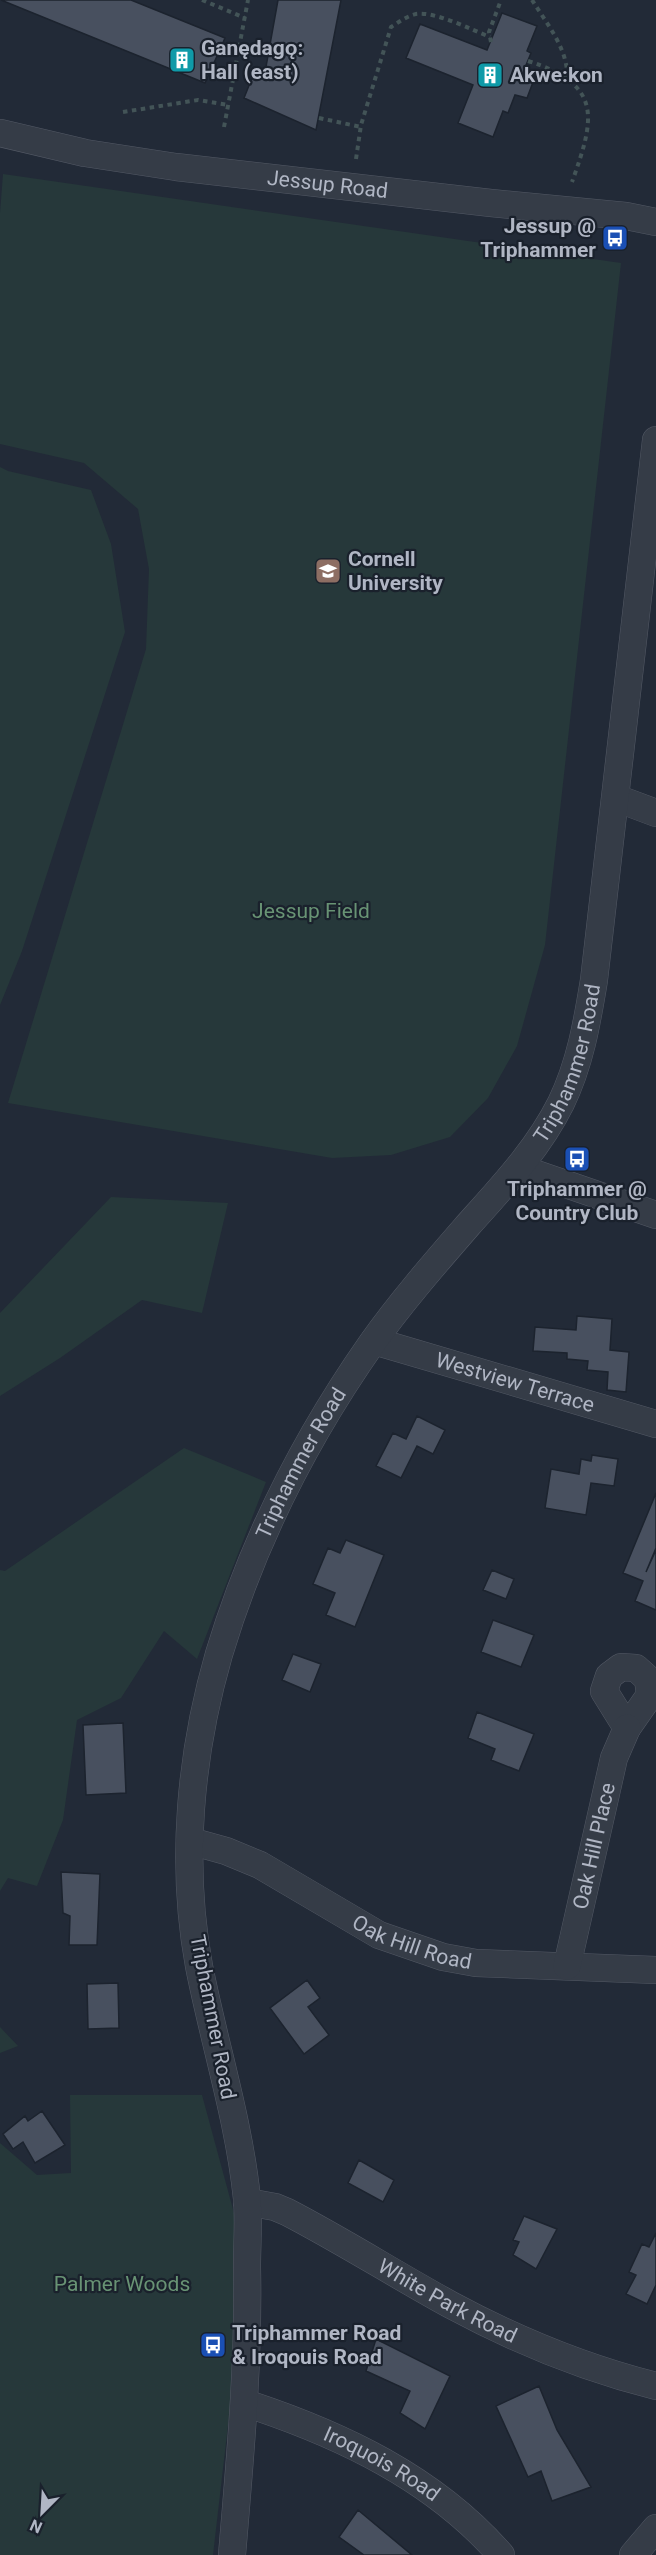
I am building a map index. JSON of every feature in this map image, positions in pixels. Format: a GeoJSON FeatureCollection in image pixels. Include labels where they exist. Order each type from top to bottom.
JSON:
{"type":"FeatureCollection","features":[{"type":"Feature","properties":{"kind":"street","name":"Jessup Road"},"geometry":{"type":"LineString","coordinates":[[0,133],[85,153],[176,167],[626,216],[656,222]]}},
{"type":"Feature","properties":{"kind":"street","name":"Triphammer Road"},"geometry":{"type":"LineString","coordinates":[[232,2555],[245,2403],[248,2303],[247,2202],[236,2130],[198,1962],[190,1872],[190,1841],[192,1794],[202,1722],[220,1653],[244,1583],[269,1521],[320,1425],[374,1341],[455,1240],[519,1168],[551,1122],[570,1083],[579,1055],[594,980],[653,492],[656,440]]}},
{"type":"Feature","properties":{"kind":"street"},"geometry":{"type":"LineString","coordinates":[[616,798],[656,813]]}},
{"type":"Feature","properties":{"kind":"street"},"geometry":{"type":"LineString","coordinates":[[519,1168],[656,1215]]}},
{"type":"Feature","properties":{"kind":"street","name":"Westview Terrace"},"geometry":{"type":"LineString","coordinates":[[374,1341],[656,1424]]}},
{"type":"Feature","properties":{"kind":"street","name":"Oak Hill Place"},"geometry":{"type":"LineString","coordinates":[[567,1966],[614,1758],[627,1728]]}},
{"type":"Feature","properties":{"kind":"street","name":"Oak Hill Road"},"geometry":{"type":"LineString","coordinates":[[190,1841],[226,1851],[260,1865],[379,1935],[443,1957],[476,1963],[656,1970]]}},
{"type":"Feature","properties":{"kind":"street","name":"White Park Road"},"geometry":{"type":"LineString","coordinates":[[247,2202],[275,2206],[452,2305],[552,2354],[612,2375],[656,2386]]}},
{"type":"Feature","properties":{"kind":"street","name":"Iroquois Road"},"geometry":{"type":"LineString","coordinates":[[245,2403],[312,2426],[363,2450],[411,2478],[456,2512],[501,2555]]}},
{"type":"Feature","properties":{"kind":"street"},"geometry":{"type":"LineString","coordinates":[[633,2555],[656,2528]]}},
{"type":"Feature","properties":{"kind":"path"},"geometry":{"type":"LineString","coordinates":[[202,0],[245,18]]}},
{"type":"Feature","properties":{"kind":"path"},"geometry":{"type":"LineString","coordinates":[[224,127],[248,0]]}},
{"type":"Feature","properties":{"kind":"path"},"geometry":{"type":"LineString","coordinates":[[356,159],[361,127],[391,27],[410,16],[428,14],[490,39],[489,33],[501,0]]}},
{"type":"Feature","properties":{"kind":"path"},"geometry":{"type":"LineString","coordinates":[[532,0],[564,52],[567,79]]}},
{"type":"Feature","properties":{"kind":"path"},"geometry":{"type":"LineString","coordinates":[[528,61],[551,68],[567,79],[579,91],[585,102],[589,121],[587,139],[572,182]]}},
{"type":"Feature","properties":{"kind":"path"},"geometry":{"type":"LineString","coordinates":[[123,112],[198,100],[228,105]]}},
{"type":"Feature","properties":{"kind":"path"},"geometry":{"type":"LineString","coordinates":[[319,118],[361,127]]}},
{"type":"Feature","properties":{"kind":"green space","name":"Jessup Field"},"geometry":{"type":"Polygon","coordinates":[[[3,174],[621,263],[545,945],[517,1046],[488,1098],[450,1137],[391,1155],[332,1158],[8,1103],[146,649],[149,569],[138,509],[84,463],[0,444],[0,213],[3,174]]]}},
{"type":"Feature","properties":{"kind":"green space"},"geometry":{"type":"Polygon","coordinates":[[[0,467],[8,471],[91,490],[111,544],[125,632],[22,951],[0,1005],[0,467]]]}},
{"type":"Feature","properties":{"kind":"green space"},"geometry":{"type":"Polygon","coordinates":[[[111,1197],[228,1203],[202,1313],[142,1300],[60,1358],[0,1396],[0,1313],[111,1197]]]}},
{"type":"Feature","properties":{"kind":"green space"},"geometry":{"type":"Polygon","coordinates":[[[184,1448],[266,1482],[197,1659],[164,1631],[121,1698],[77,1720],[63,1820],[37,1886],[8,1878],[0,1891],[0,1570],[5,1571],[184,1448]]]}},
{"type":"Feature","properties":{"kind":"green space"},"geometry":{"type":"Polygon","coordinates":[[[0,2027],[18,2046],[0,2053],[0,2027]]]}},
{"type":"Feature","properties":{"kind":"green space","name":"Palmer Woods"},"geometry":{"type":"Polygon","coordinates":[[[70,2095],[202,2095],[247,2261],[213,2555],[0,2555],[0,2143],[37,2175],[71,2173],[70,2095]]]}},
{"type":"Feature","properties":{"kind":"building","name":"Ganędagǫ: Hall (east)"},"geometry":{"type":"Polygon","coordinates":[[[1,0],[131,0],[225,38],[205,83],[1,0]]]}},
{"type":"Feature","properties":{"kind":"building"},"geometry":{"type":"Polygon","coordinates":[[[278,0],[341,0],[316,130],[244,98],[254,73],[264,78],[278,0]]]}},
{"type":"Feature","properties":{"kind":"building","name":"Akwe:kon"},"geometry":{"type":"Polygon","coordinates":[[[502,13],[537,26],[527,51],[531,53],[524,70],[534,74],[535,77],[527,98],[515,95],[508,113],[503,111],[493,137],[458,123],[473,85],[406,58],[420,24],[487,50],[502,13]]]}},
{"type":"Feature","properties":{"kind":"building"},"geometry":{"type":"Polygon","coordinates":[[[577,1316],[612,1319],[610,1350],[629,1352],[626,1392],[607,1390],[608,1372],[587,1370],[588,1361],[567,1359],[567,1353],[533,1351],[535,1327],[576,1330],[577,1316]]]}},
{"type":"Feature","properties":{"kind":"building"},"geometry":{"type":"Polygon","coordinates":[[[417,1416],[445,1430],[433,1454],[417,1446],[401,1478],[376,1466],[393,1433],[406,1439],[417,1416]]]}},
{"type":"Feature","properties":{"kind":"building"},"geometry":{"type":"Polygon","coordinates":[[[592,1455],[618,1459],[614,1486],[591,1483],[586,1515],[545,1508],[551,1469],[579,1474],[581,1459],[591,1461],[592,1455]]]}},
{"type":"Feature","properties":{"kind":"building"},"geometry":{"type":"Polygon","coordinates":[[[656,1493],[656,1548],[646,1572],[656,1550],[656,1610],[635,1601],[643,1581],[623,1573],[656,1493]]]}},
{"type":"Feature","properties":{"kind":"building"},"geometry":{"type":"Polygon","coordinates":[[[346,1540],[384,1555],[355,1627],[326,1615],[335,1593],[313,1584],[328,1548],[340,1553],[346,1540]]]}},
{"type":"Feature","properties":{"kind":"building"},"geometry":{"type":"Polygon","coordinates":[[[492,1570],[514,1579],[506,1599],[483,1590],[492,1570]]]}},
{"type":"Feature","properties":{"kind":"building"},"geometry":{"type":"Polygon","coordinates":[[[493,1620],[534,1635],[521,1667],[481,1652],[493,1620]]]}},
{"type":"Feature","properties":{"kind":"building"},"geometry":{"type":"Polygon","coordinates":[[[293,1654],[321,1664],[310,1692],[282,1680],[293,1654]]]}},
{"type":"Feature","properties":{"kind":"building"},"geometry":{"type":"Polygon","coordinates":[[[477,1712],[534,1734],[519,1771],[491,1760],[495,1749],[468,1738],[477,1712]]]}},
{"type":"Feature","properties":{"kind":"building"},"geometry":{"type":"Polygon","coordinates":[[[123,1723],[126,1793],[86,1795],[83,1725],[123,1723]]]}},
{"type":"Feature","properties":{"kind":"building"},"geometry":{"type":"Polygon","coordinates":[[[61,1872],[100,1874],[97,1945],[69,1945],[70,1916],[63,1913],[61,1872]]]}},
{"type":"Feature","properties":{"kind":"building"},"geometry":{"type":"Polygon","coordinates":[[[307,1980],[320,1998],[308,2007],[329,2035],[304,2054],[270,2008],[307,1980]]]}},
{"type":"Feature","properties":{"kind":"building"},"geometry":{"type":"Polygon","coordinates":[[[118,1983],[119,2028],[88,2029],[87,1984],[118,1983]]]}},
{"type":"Feature","properties":{"kind":"building"},"geometry":{"type":"Polygon","coordinates":[[[42,2111],[65,2145],[35,2163],[23,2142],[13,2149],[3,2134],[25,2116],[28,2121],[42,2111]]]}},
{"type":"Feature","properties":{"kind":"building"},"geometry":{"type":"Polygon","coordinates":[[[359,2160],[394,2180],[383,2202],[348,2183],[359,2160]]]}},
{"type":"Feature","properties":{"kind":"building"},"geometry":{"type":"Polygon","coordinates":[[[524,2216],[557,2229],[536,2269],[513,2255],[519,2242],[513,2240],[524,2216]]]}},
{"type":"Feature","properties":{"kind":"building"},"geometry":{"type":"Polygon","coordinates":[[[656,2233],[656,2285],[647,2304],[626,2294],[636,2275],[629,2272],[642,2244],[649,2247],[656,2233]]]}},
{"type":"Feature","properties":{"kind":"building"},"geometry":{"type":"Polygon","coordinates":[[[376,2339],[450,2376],[425,2429],[400,2413],[410,2391],[366,2371],[376,2339]]]}},
{"type":"Feature","properties":{"kind":"building"},"geometry":{"type":"Polygon","coordinates":[[[539,2386],[557,2430],[591,2487],[552,2501],[541,2471],[528,2477],[496,2406],[539,2386]]]}},
{"type":"Feature","properties":{"kind":"building"},"geometry":{"type":"Polygon","coordinates":[[[358,2510],[412,2555],[364,2555],[339,2537],[358,2510]]]}},
{"type":"Feature","properties":{"kind":"place","name":"Ganędagǫ: Hall (east)"},"geometry":{"type":"Point","coordinates":[182,60]}},
{"type":"Feature","properties":{"kind":"place","name":"Akwe:kon"},"geometry":{"type":"Point","coordinates":[490,75]}},
{"type":"Feature","properties":{"kind":"place","name":"Jessup @ Triphammer"},"geometry":{"type":"Point","coordinates":[615,238]}},
{"type":"Feature","properties":{"kind":"place","name":"Cornell University"},"geometry":{"type":"Point","coordinates":[328,571]}},
{"type":"Feature","properties":{"kind":"place","name":"Triphammer @ Country Club"},"geometry":{"type":"Point","coordinates":[577,1159]}},
{"type":"Feature","properties":{"kind":"place","name":"Triphammer Road & Iroqouis Road"},"geometry":{"type":"Point","coordinates":[213,2345]}}]}
